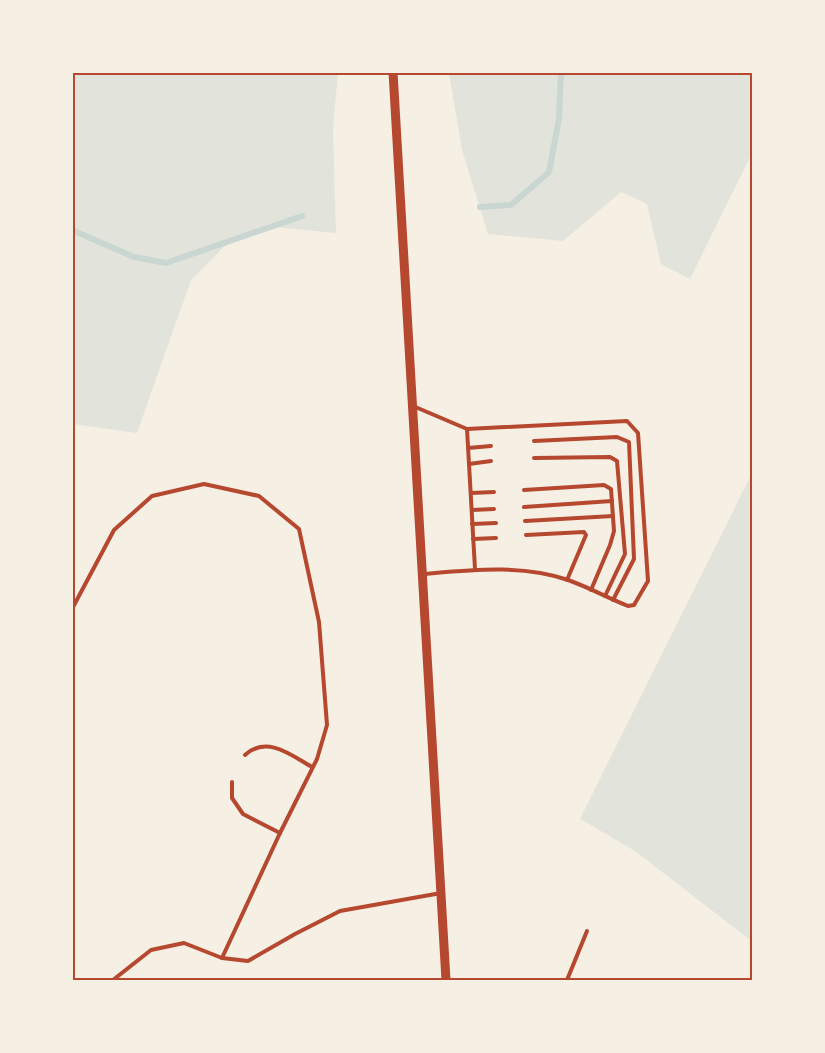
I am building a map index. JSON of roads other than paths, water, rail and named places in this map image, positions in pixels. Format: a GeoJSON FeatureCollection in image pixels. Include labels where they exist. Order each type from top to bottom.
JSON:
{"type":"FeatureCollection","features":[{"type":"Feature","properties":{"kind":"street"},"geometry":{"type":"LineString","coordinates":[[393,72],[446,980]]}},
{"type":"Feature","properties":{"kind":"lane"},"geometry":{"type":"LineString","coordinates":[[412,405],[467,429],[627,421],[638,433],[648,581],[634,604],[628,606],[567,580],[536,572],[475,569],[421,574]]}},
{"type":"Feature","properties":{"kind":"lane"},"geometry":{"type":"LineString","coordinates":[[467,429],[475,569]]}},
{"type":"Feature","properties":{"kind":"lane"},"geometry":{"type":"LineString","coordinates":[[534,441],[617,436],[629,442],[634,559],[614,600]]}},
{"type":"Feature","properties":{"kind":"lane"},"geometry":{"type":"LineString","coordinates":[[468,448],[490,446]]}},
{"type":"Feature","properties":{"kind":"lane"},"geometry":{"type":"LineString","coordinates":[[534,458],[610,456],[618,461],[625,554],[605,596]]}},
{"type":"Feature","properties":{"kind":"lane"},"geometry":{"type":"LineString","coordinates":[[469,464],[491,461]]}},
{"type":"Feature","properties":{"kind":"lane"},"geometry":{"type":"LineString","coordinates":[[72,609],[114,530],[152,496],[204,484],[259,496],[299,529],[319,622],[326,725],[317,759],[280,833],[222,958]]}},
{"type":"Feature","properties":{"kind":"lane"},"geometry":{"type":"LineString","coordinates":[[524,490],[604,485],[611,490],[614,532],[591,590]]}},
{"type":"Feature","properties":{"kind":"lane"},"geometry":{"type":"LineString","coordinates":[[471,493],[494,492]]}},
{"type":"Feature","properties":{"kind":"lane"},"geometry":{"type":"LineString","coordinates":[[524,507],[612,500]]}},
{"type":"Feature","properties":{"kind":"lane"},"geometry":{"type":"LineString","coordinates":[[472,510],[494,509]]}},
{"type":"Feature","properties":{"kind":"lane"},"geometry":{"type":"LineString","coordinates":[[525,521],[613,516]]}},
{"type":"Feature","properties":{"kind":"lane"},"geometry":{"type":"LineString","coordinates":[[472,524],[496,523]]}},
{"type":"Feature","properties":{"kind":"lane"},"geometry":{"type":"LineString","coordinates":[[526,535],[584,532],[586,535],[567,580]]}},
{"type":"Feature","properties":{"kind":"lane"},"geometry":{"type":"LineString","coordinates":[[473,539],[496,538]]}},
{"type":"Feature","properties":{"kind":"lane"},"geometry":{"type":"LineString","coordinates":[[245,755],[253,748],[264,746],[278,749],[312,767]]}},
{"type":"Feature","properties":{"kind":"lane"},"geometry":{"type":"LineString","coordinates":[[232,782],[232,798],[243,814],[280,833]]}},
{"type":"Feature","properties":{"kind":"lane"},"geometry":{"type":"LineString","coordinates":[[113,980],[151,950],[184,943],[222,958],[248,961],[340,911],[441,893]]}},
{"type":"Feature","properties":{"kind":"lane"},"geometry":{"type":"LineString","coordinates":[[567,980],[587,931]]}},
{"type":"Feature","properties":{"kind":"waterway"},"geometry":{"type":"LineString","coordinates":[[480,207],[511,205],[549,172],[559,119],[561,72]]}},
{"type":"Feature","properties":{"kind":"waterway"},"geometry":{"type":"LineString","coordinates":[[72,230],[134,257],[166,263],[302,216]]}}]}
